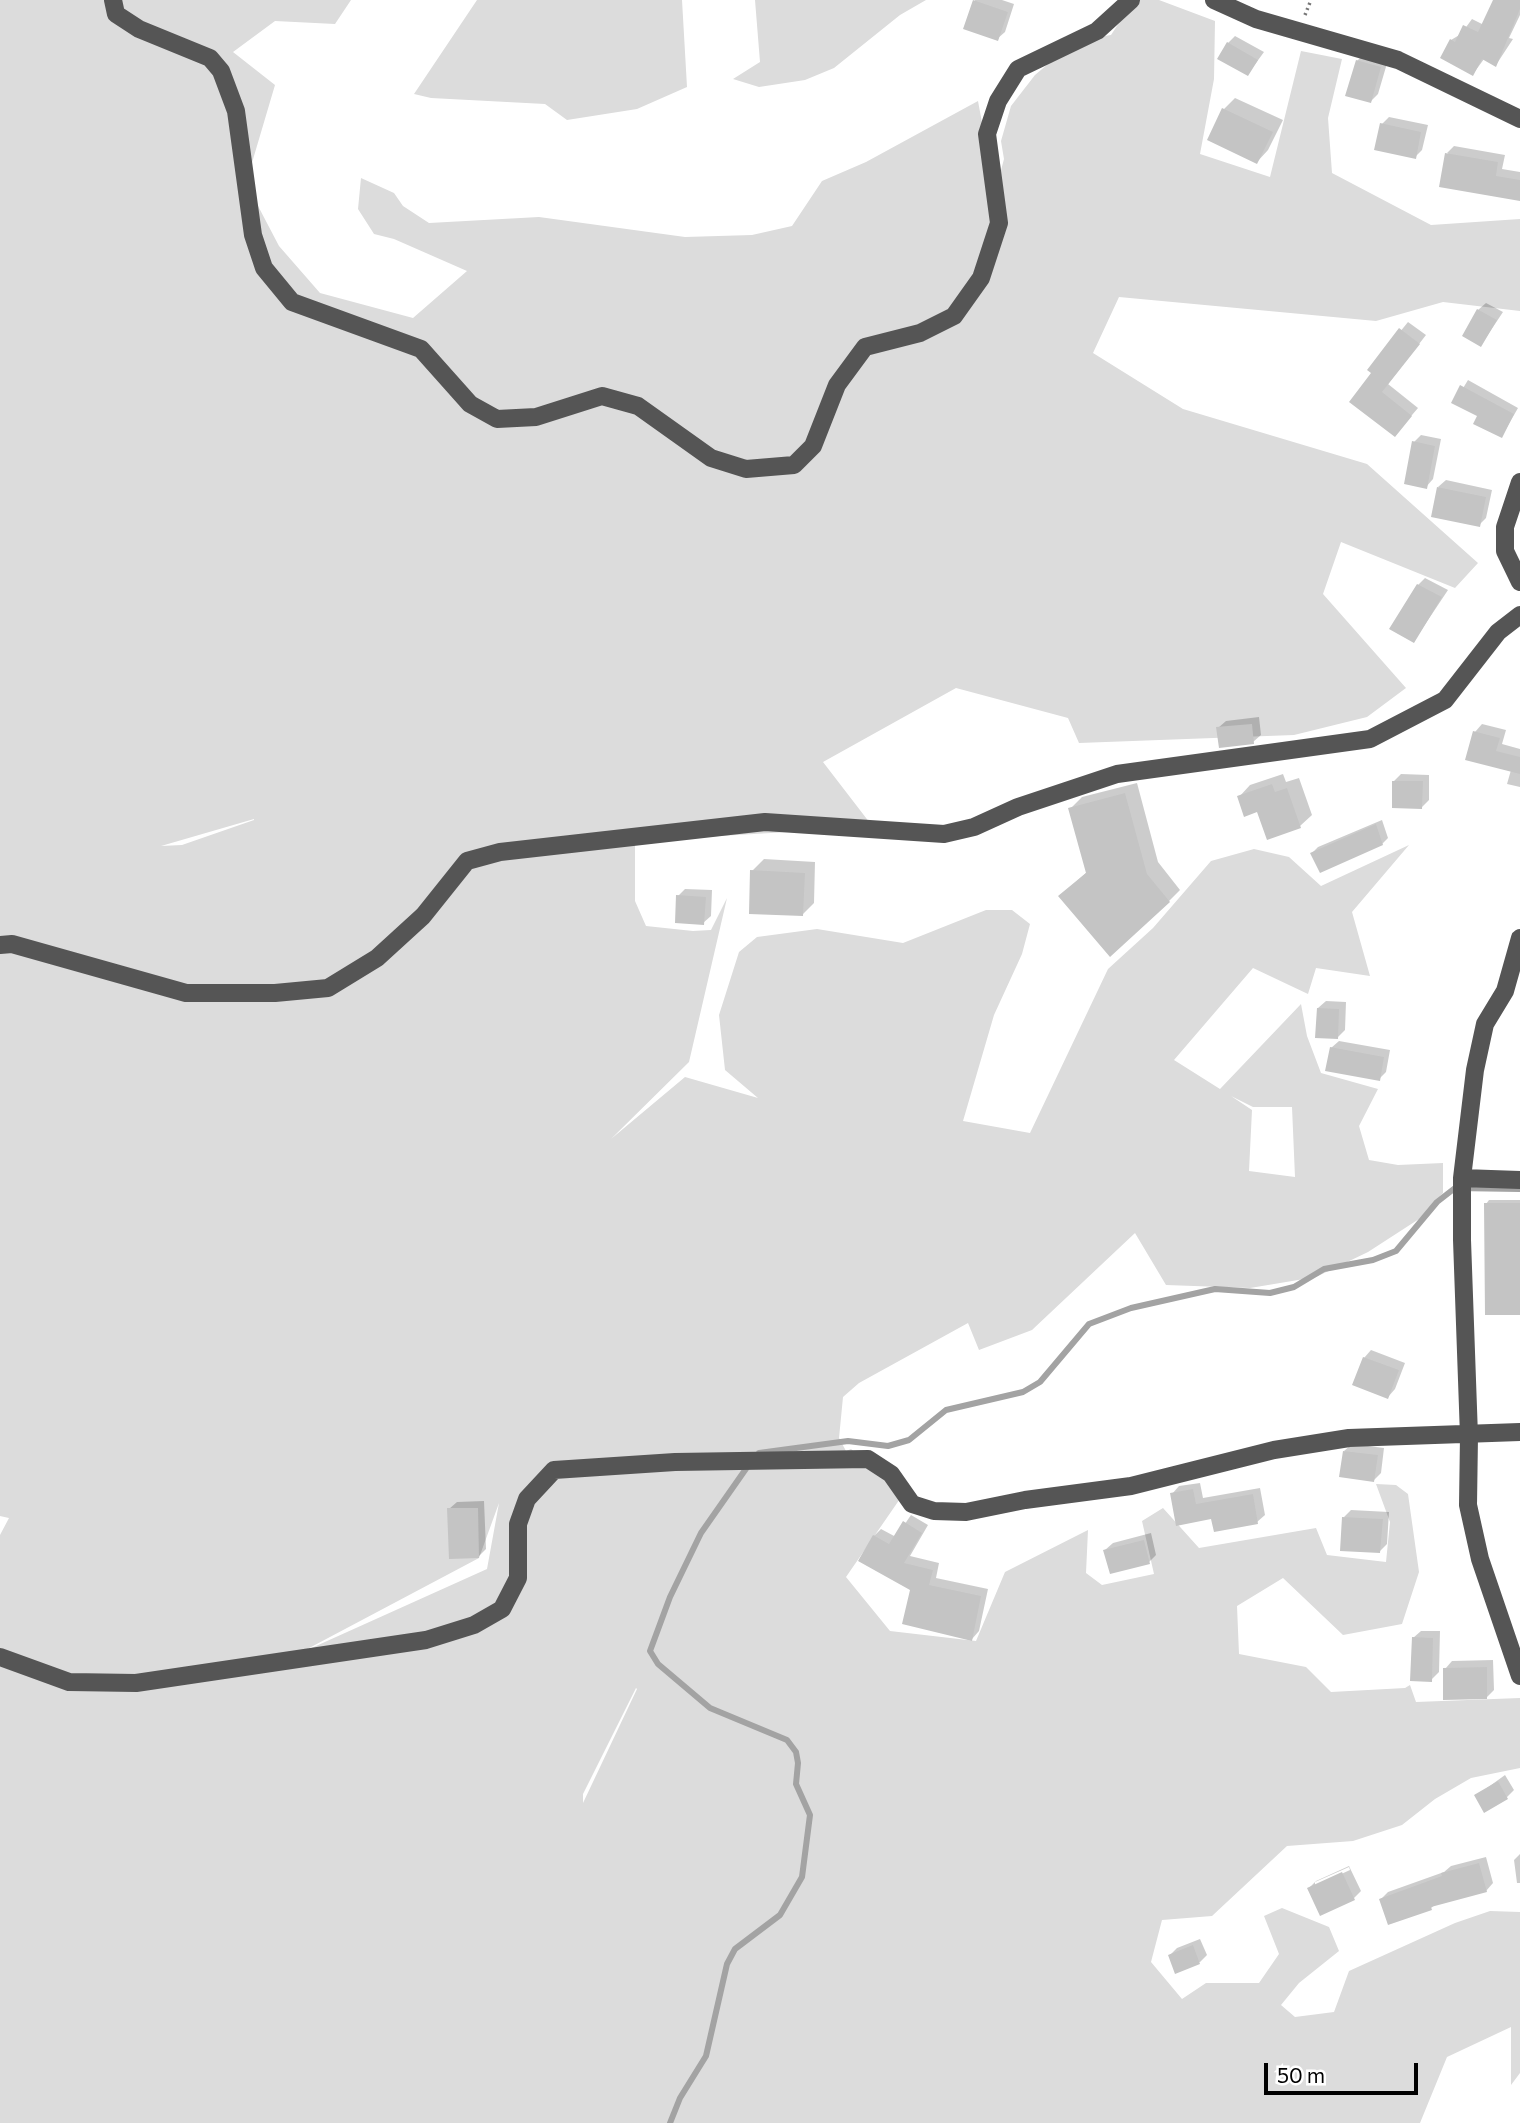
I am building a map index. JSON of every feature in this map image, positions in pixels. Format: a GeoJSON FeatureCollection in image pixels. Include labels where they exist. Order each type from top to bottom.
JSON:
{"type":"FeatureCollection","features":[{"type":"Feature","properties":{"kind":"street"},"geometry":{"type":"LineString","coordinates":[[113,0],[116,15],[139,29],[210,58],[221,71],[236,111],[253,236],[264,268],[292,302],[421,349],[470,404],[497,419],[536,417],[602,396],[638,405],[712,458],[746,469],[794,465],[813,446],[837,385],[865,347],[920,333],[954,316],[981,278],[999,222],[987,134],[998,100],[1018,69],[1097,31],[1131,0]]}},
{"type":"Feature","properties":{"kind":"street"},"geometry":{"type":"LineString","coordinates":[[1214,0],[1256,19],[1398,60],[1520,119]]}},
{"type":"Feature","properties":{"kind":"street"},"geometry":{"type":"LineString","coordinates":[[1520,482],[1505,527],[1505,551],[1513,573],[1520,582]]}},
{"type":"Feature","properties":{"kind":"street"},"geometry":{"type":"LineString","coordinates":[[0,946],[12,944],[186,993],[275,993],[328,988],[377,958],[423,916],[467,861],[500,852],[765,822],[944,834],[974,827],[1018,807],[1117,774],[1370,739],[1445,700],[1498,632],[1520,615]]}},
{"type":"Feature","properties":{"kind":"street"},"geometry":{"type":"LineString","coordinates":[[1520,938],[1505,991],[1485,1024],[1475,1070],[1462,1178],[1469,1436],[1468,1505],[1480,1559],[1520,1676]]}},
{"type":"Feature","properties":{"kind":"street"},"geometry":{"type":"LineString","coordinates":[[1462,1178],[1520,1180]]}},
{"type":"Feature","properties":{"kind":"street"},"geometry":{"type":"LineString","coordinates":[[0,1657],[69,1682],[136,1683],[415,1642],[474,1625],[502,1609],[518,1578],[518,1524],[527,1499],[554,1470],[675,1462],[868,1459],[891,1474],[912,1504],[934,1511],[966,1512],[1025,1500],[1130,1486],[1274,1450],[1349,1438],[1469,1436],[1520,1432]]}},
{"type":"Feature","properties":{"kind":"shaded area"},"geometry":{"type":"Polygon","coordinates":[[[0,0],[351,0],[335,24],[275,21],[233,52],[275,85],[246,183],[279,246],[320,293],[413,318],[467,271],[394,239],[374,234],[358,209],[361,178],[394,193],[403,206],[429,223],[539,217],[685,237],[752,235],[792,226],[822,181],[866,162],[978,101],[995,193],[1004,159],[1001,141],[1011,106],[1035,75],[1075,41],[1111,35],[1134,0],[1159,0],[1215,21],[1214,79],[1200,154],[1270,177],[1301,51],[1342,59],[1328,118],[1332,173],[1431,225],[1520,219],[1520,311],[1443,302],[1376,321],[1119,297],[1093,353],[1183,409],[1367,464],[1478,563],[1455,588],[1341,542],[1323,594],[1406,688],[1367,717],[1294,735],[1079,743],[1068,718],[956,688],[823,762],[873,827],[635,841],[635,901],[646,926],[693,931],[711,930],[727,898],[689,1062],[611,1139],[685,1077],[758,1098],[725,1070],[719,1015],[739,952],[757,937],[817,929],[903,943],[986,910],[1012,910],[1030,924],[1022,954],[994,1015],[963,1121],[1030,1133],[1108,969],[1153,928],[1211,861],[1254,849],[1289,857],[1321,886],[1409,845],[1352,912],[1370,976],[1316,968],[1308,994],[1253,968],[1174,1060],[1220,1089],[1301,1004],[1307,1036],[1321,1073],[1378,1089],[1359,1126],[1369,1160],[1398,1165],[1443,1163],[1443,1193],[1419,1219],[1368,1252],[1316,1277],[1250,1288],[1166,1285],[1135,1233],[1032,1330],[979,1350],[968,1323],[859,1383],[843,1397],[839,1438],[846,1451],[851,1449],[904,1493],[846,1577],[890,1631],[976,1641],[1005,1572],[1088,1530],[1086,1573],[1102,1585],[1154,1574],[1142,1521],[1163,1508],[1199,1548],[1316,1528],[1327,1555],[1386,1562],[1390,1522],[1376,1484],[1396,1485],[1408,1494],[1419,1572],[1402,1624],[1343,1635],[1283,1578],[1237,1606],[1239,1654],[1306,1667],[1331,1692],[1405,1688],[1410,1685],[1416,1702],[1520,1698],[1520,1768],[1471,1778],[1435,1799],[1402,1825],[1353,1841],[1287,1846],[1212,1916],[1162,1920],[1151,1962],[1182,1999],[1206,1983],[1259,1983],[1279,1954],[1264,1916],[1282,1908],[1329,1927],[1339,1951],[1299,1983],[1281,2005],[1295,2017],[1334,2012],[1349,1971],[1455,1923],[1490,1911],[1520,1912],[1520,2073],[1511,2085],[1511,2027],[1447,2057],[1420,2123],[0,2123],[0,1535],[9,1518],[0,1516],[0,0]],[[254,819],[161,846],[182,845],[254,819]],[[1231,1096],[1252,1110],[1249,1171],[1295,1177],[1292,1107],[1253,1107],[1231,1096]],[[499,1503],[479,1558],[296,1655],[487,1569],[499,1503]],[[636,1688],[583,1794],[583,1803],[636,1688]]]}},
{"type":"Feature","properties":{"kind":"shaded area"},"geometry":{"type":"Polygon","coordinates":[[[477,0],[682,0],[687,87],[637,109],[567,120],[545,104],[431,98],[414,94],[477,0]]]}},
{"type":"Feature","properties":{"kind":"shaded area"},"geometry":{"type":"Polygon","coordinates":[[[755,0],[926,0],[900,15],[834,68],[805,80],[759,87],[733,79],[760,62],[755,0]]]}},
{"type":"Feature","properties":{"kind":"building"},"geometry":{"type":"Polygon","coordinates":[[[973,0],[1008,12],[998,41],[963,29],[973,0]]]}},
{"type":"Feature","properties":{"kind":"building"},"geometry":{"type":"Polygon","coordinates":[[[1493,0],[1520,0],[1520,9],[1496,67],[1482,59],[1473,76],[1440,58],[1450,39],[1455,42],[1463,25],[1478,32],[1493,0]]]}},
{"type":"Feature","properties":{"kind":"building"},"geometry":{"type":"Polygon","coordinates":[[[1227,42],[1258,60],[1248,76],[1217,59],[1227,42]]]}},
{"type":"Feature","properties":{"kind":"building"},"geometry":{"type":"Polygon","coordinates":[[[1356,60],[1381,67],[1371,103],[1345,96],[1356,60]]]}},
{"type":"Feature","properties":{"kind":"building"},"geometry":{"type":"Polygon","coordinates":[[[1222,108],[1273,132],[1257,164],[1207,140],[1222,108]]]}},
{"type":"Feature","properties":{"kind":"building"},"geometry":{"type":"Polygon","coordinates":[[[1380,123],[1421,132],[1416,159],[1374,150],[1380,123]]]}},
{"type":"Feature","properties":{"kind":"building"},"geometry":{"type":"Polygon","coordinates":[[[1445,153],[1498,162],[1496,176],[1520,180],[1520,201],[1439,187],[1445,153]]]}},
{"type":"Feature","properties":{"kind":"building"},"geometry":{"type":"Polygon","coordinates":[[[1477,309],[1497,320],[1481,347],[1462,336],[1477,309]]]}},
{"type":"Feature","properties":{"kind":"building"},"geometry":{"type":"Polygon","coordinates":[[[1399,328],[1420,344],[1382,392],[1412,416],[1395,437],[1349,402],[1371,373],[1367,370],[1399,328]]]}},
{"type":"Feature","properties":{"kind":"building"},"geometry":{"type":"Polygon","coordinates":[[[1460,385],[1514,414],[1502,438],[1473,424],[1477,416],[1451,403],[1460,385]]]}},
{"type":"Feature","properties":{"kind":"building"},"geometry":{"type":"Polygon","coordinates":[[[1412,441],[1435,446],[1427,489],[1404,484],[1412,441]]]}},
{"type":"Feature","properties":{"kind":"building"},"geometry":{"type":"Polygon","coordinates":[[[1437,487],[1486,497],[1480,527],[1431,517],[1437,487]]]}},
{"type":"Feature","properties":{"kind":"building"},"geometry":{"type":"Polygon","coordinates":[[[1417,584],[1442,597],[1414,643],[1389,629],[1417,584]]]}},
{"type":"Feature","properties":{"kind":"building"},"geometry":{"type":"Polygon","coordinates":[[[1252,724],[1254,744],[1219,748],[1216,727],[1252,724]]]}},
{"type":"Feature","properties":{"kind":"building"},"geometry":{"type":"Polygon","coordinates":[[[1473,731],[1500,738],[1496,751],[1520,757],[1520,774],[1465,760],[1473,731]]]}},
{"type":"Feature","properties":{"kind":"building"},"geometry":{"type":"Polygon","coordinates":[[[1392,781],[1423,781],[1422,809],[1392,808],[1392,781]]]}},
{"type":"Feature","properties":{"kind":"building"},"geometry":{"type":"Polygon","coordinates":[[[1272,784],[1275,792],[1287,788],[1301,828],[1267,840],[1257,812],[1244,817],[1237,796],[1272,784]]]}},
{"type":"Feature","properties":{"kind":"building"},"geometry":{"type":"Polygon","coordinates":[[[1125,793],[1147,874],[1170,902],[1110,957],[1058,896],[1086,873],[1068,808],[1125,793]]]}},
{"type":"Feature","properties":{"kind":"building"},"geometry":{"type":"Polygon","coordinates":[[[1376,824],[1383,845],[1320,873],[1310,853],[1376,824]]]}},
{"type":"Feature","properties":{"kind":"building"},"geometry":{"type":"Polygon","coordinates":[[[750,870],[805,873],[803,916],[749,914],[750,870]]]}},
{"type":"Feature","properties":{"kind":"building"},"geometry":{"type":"Polygon","coordinates":[[[676,895],[706,897],[704,925],[675,923],[676,895]]]}},
{"type":"Feature","properties":{"kind":"building"},"geometry":{"type":"Polygon","coordinates":[[[1317,1008],[1339,1009],[1338,1039],[1315,1038],[1317,1008]]]}},
{"type":"Feature","properties":{"kind":"building"},"geometry":{"type":"Polygon","coordinates":[[[1330,1047],[1384,1057],[1380,1081],[1325,1071],[1330,1047]]]}},
{"type":"Feature","properties":{"kind":"building"},"geometry":{"type":"Polygon","coordinates":[[[1484,1203],[1520,1203],[1520,1315],[1485,1315],[1484,1203]]]}},
{"type":"Feature","properties":{"kind":"building"},"geometry":{"type":"Polygon","coordinates":[[[1363,1357],[1399,1370],[1388,1399],[1352,1385],[1363,1357]]]}},
{"type":"Feature","properties":{"kind":"building"},"geometry":{"type":"Polygon","coordinates":[[[1343,1451],[1378,1455],[1374,1482],[1339,1477],[1343,1451]]]}},
{"type":"Feature","properties":{"kind":"building"},"geometry":{"type":"Polygon","coordinates":[[[1193,1489],[1196,1504],[1253,1494],[1258,1524],[1214,1532],[1211,1519],[1176,1526],[1170,1493],[1193,1489]]]}},
{"type":"Feature","properties":{"kind":"building"},"geometry":{"type":"Polygon","coordinates":[[[447,1508],[478,1508],[479,1558],[449,1559],[447,1508]]]}},
{"type":"Feature","properties":{"kind":"building"},"geometry":{"type":"Polygon","coordinates":[[[1342,1517],[1383,1519],[1380,1553],[1340,1551],[1342,1517]]]}},
{"type":"Feature","properties":{"kind":"building"},"geometry":{"type":"Polygon","coordinates":[[[903,1521],[922,1533],[904,1563],[933,1570],[929,1585],[981,1596],[972,1641],[902,1624],[910,1590],[858,1561],[873,1535],[889,1544],[903,1521]]]}},
{"type":"Feature","properties":{"kind":"building"},"geometry":{"type":"Polygon","coordinates":[[[1144,1540],[1150,1564],[1110,1574],[1103,1550],[1144,1540]]]}},
{"type":"Feature","properties":{"kind":"building"},"geometry":{"type":"Polygon","coordinates":[[[1412,1637],[1433,1638],[1432,1682],[1410,1681],[1412,1637]]]}},
{"type":"Feature","properties":{"kind":"building"},"geometry":{"type":"Polygon","coordinates":[[[1487,1667],[1487,1699],[1443,1700],[1443,1668],[1487,1667]]]}},
{"type":"Feature","properties":{"kind":"building"},"geometry":{"type":"Polygon","coordinates":[[[1498,1781],[1508,1799],[1484,1813],[1474,1795],[1498,1781]]]}},
{"type":"Feature","properties":{"kind":"building"},"geometry":{"type":"Polygon","coordinates":[[[1479,1863],[1487,1892],[1431,1907],[1432,1910],[1388,1925],[1379,1899],[1442,1876],[1441,1873],[1479,1863]]]}},
{"type":"Feature","properties":{"kind":"building"},"geometry":{"type":"Polygon","coordinates":[[[1342,1872],[1355,1900],[1320,1916],[1307,1888],[1342,1872]]]}},
{"type":"Feature","properties":{"kind":"building"},"geometry":{"type":"Polygon","coordinates":[[[1193,1945],[1200,1964],[1175,1974],[1168,1955],[1193,1945]]]}},
{"type":"Feature","properties":{"kind":"waterway"},"geometry":{"type":"LineString","coordinates":[[759,1453],[848,1441],[888,1446],[909,1440],[946,1410],[1023,1392],[1040,1382],[1089,1324],[1131,1308],[1215,1289],[1270,1293],[1294,1287],[1324,1269],[1373,1260],[1396,1251],[1437,1202],[1455,1188],[1520,1189]]}},
{"type":"Feature","properties":{"kind":"waterway"},"geometry":{"type":"LineString","coordinates":[[670,2123],[680,2098],[706,2056],[727,1964],[735,1949],[780,1915],[802,1877],[810,1815],[796,1784],[796,1752],[787,1740],[710,1708],[658,1664],[650,1651],[670,1597],[701,1533],[750,1463]]}}]}
